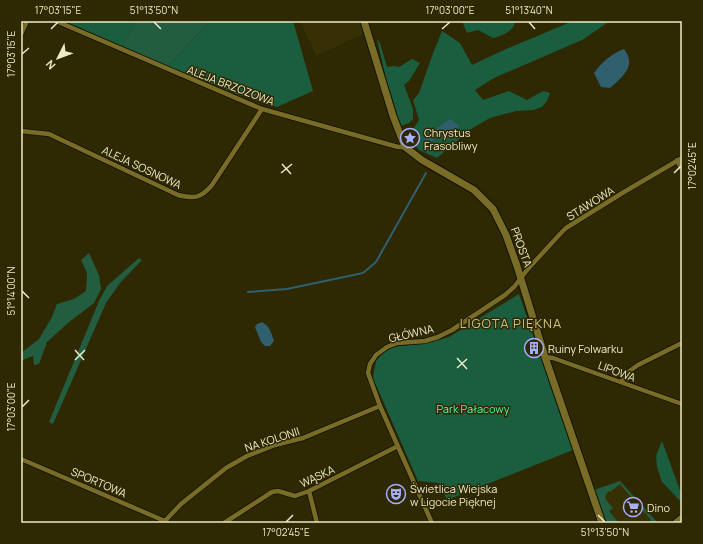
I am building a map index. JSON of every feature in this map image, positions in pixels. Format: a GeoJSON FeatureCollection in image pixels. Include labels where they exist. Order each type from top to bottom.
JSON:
{"type":"FeatureCollection","features":[{"type":"Feature","properties":{"kind":"street"},"geometry":{"type":"LineString","coordinates":[[21,34],[27,21]]}},
{"type":"Feature","properties":{"kind":"street","name":"ALEJA BRZOZOWA"},"geometry":{"type":"LineString","coordinates":[[56,21],[262,109],[398,147],[405,147]]}},
{"type":"Feature","properties":{"kind":"street"},"geometry":{"type":"LineString","coordinates":[[364,21],[395,121],[405,147]]}},
{"type":"Feature","properties":{"kind":"street","name":"ALEJA SOSNOWA"},"geometry":{"type":"LineString","coordinates":[[21,131],[50,134],[178,195],[197,197],[205,194],[212,185],[262,109]]}},
{"type":"Feature","properties":{"kind":"street","name":"PROSTA"},"geometry":{"type":"LineString","coordinates":[[405,147],[422,160],[466,185],[486,201],[493,209],[506,235],[521,278],[545,358],[602,523]]}},
{"type":"Feature","properties":{"kind":"street"},"geometry":{"type":"LineString","coordinates":[[680,159],[682,170]]}},
{"type":"Feature","properties":{"kind":"street","name":"STAWOWA"},"geometry":{"type":"LineString","coordinates":[[521,278],[566,228],[680,159]]}},
{"type":"Feature","properties":{"kind":"street","name":"GŁÓWNA"},"geometry":{"type":"LineString","coordinates":[[432,523],[380,406],[368,374],[370,364],[376,355],[387,347],[397,343],[426,341],[452,330],[505,294],[514,287],[521,278]]}},
{"type":"Feature","properties":{"kind":"street"},"geometry":{"type":"LineString","coordinates":[[621,382],[628,372],[638,365],[682,343]]}},
{"type":"Feature","properties":{"kind":"street","name":"LIPOWA"},"geometry":{"type":"LineString","coordinates":[[545,358],[553,358],[682,404]]}},
{"type":"Feature","properties":{"kind":"street","name":"NA KOLONII"},"geometry":{"type":"LineString","coordinates":[[166,522],[186,499],[226,468],[247,456],[269,447],[303,438],[380,406]]}},
{"type":"Feature","properties":{"kind":"street","name":"WĄSKA"},"geometry":{"type":"LineString","coordinates":[[224,523],[272,492],[278,491],[295,496],[309,491],[398,446]]}},
{"type":"Feature","properties":{"kind":"street","name":"SPORTOWA"},"geometry":{"type":"LineString","coordinates":[[21,459],[166,522]]}},
{"type":"Feature","properties":{"kind":"street"},"geometry":{"type":"LineString","coordinates":[[309,491],[317,523]]}},
{"type":"Feature","properties":{"kind":"street"},"geometry":{"type":"LineString","coordinates":[[676,523],[682,518]]}},
{"type":"Feature","properties":{"kind":"shaded area"},"geometry":{"type":"Polygon","coordinates":[[[300,21],[360,21],[364,34],[316,56],[300,21]]]}},
{"type":"Feature","properties":{"kind":"shaded area"},"geometry":{"type":"Polygon","coordinates":[[[620,481],[658,523],[606,523],[594,490],[620,481]]]}},
{"type":"Feature","properties":{"kind":"green space"},"geometry":{"type":"Polygon","coordinates":[[[64,21],[137,21],[122,46],[64,21]]]}},
{"type":"Feature","properties":{"kind":"green space"},"geometry":{"type":"Polygon","coordinates":[[[137,21],[210,21],[168,66],[122,46],[137,21]]]}},
{"type":"Feature","properties":{"kind":"green space"},"geometry":{"type":"Polygon","coordinates":[[[210,21],[293,21],[313,91],[277,107],[237,94],[168,66],[210,21]]]}},
{"type":"Feature","properties":{"kind":"green space"},"geometry":{"type":"Polygon","coordinates":[[[462,21],[515,21],[510,30],[493,38],[478,30],[467,33],[462,21]]]}},
{"type":"Feature","properties":{"kind":"green space"},"geometry":{"type":"Polygon","coordinates":[[[573,21],[610,21],[582,40],[494,78],[475,90],[483,100],[509,91],[527,100],[543,91],[550,93],[547,101],[542,107],[533,110],[516,111],[490,118],[471,129],[437,158],[419,150],[408,137],[419,120],[413,100],[419,93],[442,31],[460,43],[472,65],[573,21]]]}},
{"type":"Feature","properties":{"kind":"green space"},"geometry":{"type":"Polygon","coordinates":[[[377,39],[380,43],[387,67],[399,67],[412,59],[420,63],[409,81],[404,85],[413,109],[413,119],[409,123],[401,126],[387,83],[377,39]]]}},
{"type":"Feature","properties":{"kind":"green space"},"geometry":{"type":"Polygon","coordinates":[[[89,253],[99,275],[101,289],[94,303],[68,323],[47,342],[39,364],[34,365],[33,356],[21,362],[21,353],[39,339],[52,317],[57,304],[74,299],[86,291],[87,273],[81,260],[89,253]]]}},
{"type":"Feature","properties":{"kind":"green space"},"geometry":{"type":"Polygon","coordinates":[[[139,258],[142,260],[120,283],[106,303],[53,424],[49,422],[99,301],[107,286],[139,258]]]}},
{"type":"Feature","properties":{"kind":"green space","name":"Park Pałacowy"},"geometry":{"type":"Polygon","coordinates":[[[519,294],[573,450],[447,500],[439,483],[418,481],[373,378],[376,361],[383,353],[392,347],[429,343],[449,337],[519,294]]]}},
{"type":"Feature","properties":{"kind":"green space"},"geometry":{"type":"Polygon","coordinates":[[[662,441],[682,496],[682,503],[662,482],[657,467],[656,456],[662,441]]]}},
{"type":"Feature","properties":{"kind":"green space"},"geometry":{"type":"Polygon","coordinates":[[[620,481],[658,523],[648,523],[651,520],[620,484],[610,492],[609,491],[605,496],[606,500],[613,508],[609,511],[618,522],[606,523],[594,490],[620,481]]]}},
{"type":"Feature","properties":{"kind":"water"},"geometry":{"type":"Polygon","coordinates":[[[624,49],[628,55],[629,66],[624,75],[610,88],[601,87],[594,73],[607,59],[624,49]]]}},
{"type":"Feature","properties":{"kind":"water"},"geometry":{"type":"Polygon","coordinates":[[[450,119],[459,126],[445,140],[437,136],[431,142],[434,147],[430,154],[424,140],[450,119]]]}},
{"type":"Feature","properties":{"kind":"water"},"geometry":{"type":"Polygon","coordinates":[[[262,322],[269,328],[274,341],[270,346],[265,346],[261,342],[255,327],[257,324],[262,322]]]}},
{"type":"Feature","properties":{"kind":"waterway"},"geometry":{"type":"LineString","coordinates":[[248,292],[287,289],[363,273],[376,262],[426,173]]}},
{"type":"Feature","properties":{"kind":"place","name":"Chrystus Frasobliwy"},"geometry":{"type":"Point","coordinates":[410,138]}},
{"type":"Feature","properties":{"kind":"place","name":"Ruiny Folwarku"},"geometry":{"type":"Point","coordinates":[534,348]}},
{"type":"Feature","properties":{"kind":"place","name":"Świetlica Wiejska w Ligocie Pięknej"},"geometry":{"type":"Point","coordinates":[396,494]}},
{"type":"Feature","properties":{"kind":"place","name":"Dino"},"geometry":{"type":"Point","coordinates":[633,507]}},
{"type":"Feature","properties":{"kind":"district","name":"LIGOTA PIĘKNA"},"geometry":{"type":"Point","coordinates":[511,323]}}]}
